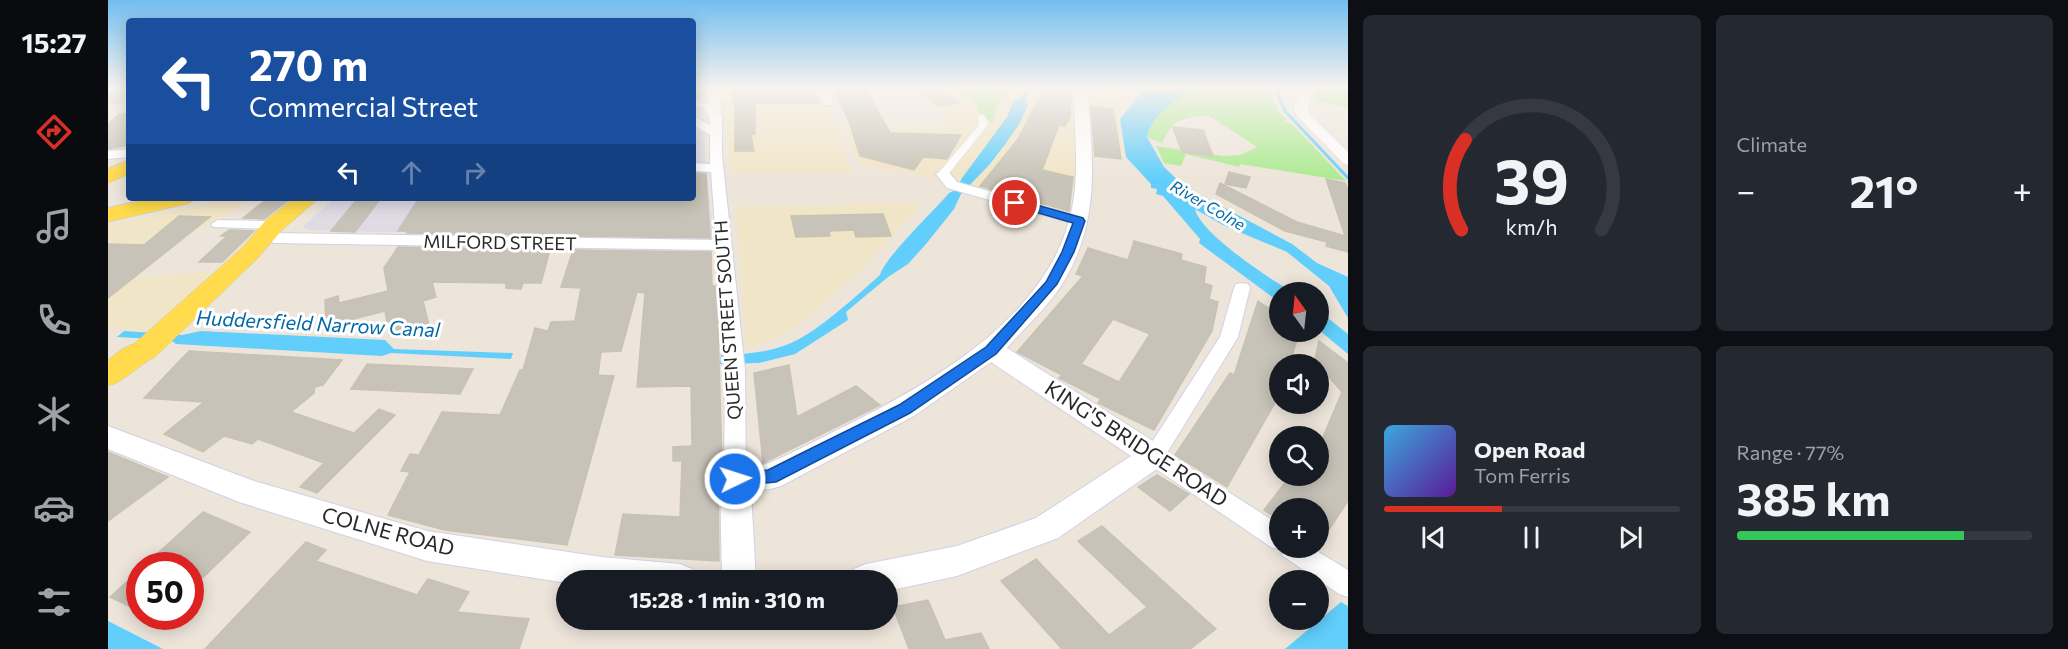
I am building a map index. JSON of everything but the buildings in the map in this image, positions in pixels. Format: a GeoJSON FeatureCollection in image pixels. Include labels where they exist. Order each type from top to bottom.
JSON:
{"type":"FeatureCollection","features":[{"type":"Feature","properties":{"kind":"main road"},"geometry":{"type":"LineString","coordinates":[[735,479],[770,477],[894,414],[991,350],[1051,284],[1068,252],[1079,221],[1084,190],[1082,119]]}},
{"type":"Feature","properties":{"kind":"main road"},"geometry":{"type":"LineString","coordinates":[[108,177],[126,168]]}},
{"type":"Feature","properties":{"kind":"main road"},"geometry":{"type":"LineString","coordinates":[[108,215],[169,201]]}},
{"type":"Feature","properties":{"kind":"main road"},"geometry":{"type":"LineString","coordinates":[[108,376],[132,356],[145,351],[305,201]]}},
{"type":"Feature","properties":{"kind":"main road"},"geometry":{"type":"LineString","coordinates":[[274,231],[318,201]]}},
{"type":"Feature","properties":{"kind":"main road","name":"KING'S BRIDGE ROAD"},"geometry":{"type":"LineString","coordinates":[[991,350],[1154,456]]}},
{"type":"Feature","properties":{"kind":"main road"},"geometry":{"type":"LineString","coordinates":[[108,395],[145,358],[145,351]]}},
{"type":"Feature","properties":{"kind":"main road","name":"COLNE ROAD"},"geometry":{"type":"LineString","coordinates":[[108,437],[250,493],[427,546],[583,570]]}},
{"type":"Feature","properties":{"kind":"main road"},"geometry":{"type":"LineString","coordinates":[[898,573],[957,561],[1047,528],[1154,456]]}},
{"type":"Feature","properties":{"kind":"main road","name":"QUEEN STREET SOUTH"},"geometry":{"type":"LineString","coordinates":[[735,479],[739,570]]}},
{"type":"Feature","properties":{"kind":"street","name":"QUEEN STREET SOUTH"},"geometry":{"type":"LineString","coordinates":[[707,119],[717,168],[734,361],[735,479]]}},
{"type":"Feature","properties":{"kind":"street"},"geometry":{"type":"LineString","coordinates":[[983,119],[984,125],[948,179],[978,192],[1079,221]]}},
{"type":"Feature","properties":{"kind":"street"},"geometry":{"type":"LineString","coordinates":[[1307,119],[1348,160]]}},
{"type":"Feature","properties":{"kind":"street"},"geometry":{"type":"LineString","coordinates":[[108,155],[126,153]]}},
{"type":"Feature","properties":{"kind":"street"},"geometry":{"type":"LineString","coordinates":[[696,167],[717,168]]}},
{"type":"Feature","properties":{"kind":"street","name":"MILFORD STREET"},"geometry":{"type":"LineString","coordinates":[[218,224],[274,231],[725,245]]}},
{"type":"Feature","properties":{"kind":"street"},"geometry":{"type":"LineString","coordinates":[[1154,456],[1229,337],[1242,288]]}},
{"type":"Feature","properties":{"kind":"street","name":"KING'S BRIDGE ROAD"},"geometry":{"type":"LineString","coordinates":[[1154,456],[1269,532]]}},
{"type":"Feature","properties":{"kind":"street"},"geometry":{"type":"LineString","coordinates":[[1307,558],[1348,585]]}},
{"type":"Feature","properties":{"kind":"shaded area"},"geometry":{"type":"Polygon","coordinates":[[[724,119],[834,119],[852,172],[732,173],[724,119]]]}},
{"type":"Feature","properties":{"kind":"shaded area"},"geometry":{"type":"Polygon","coordinates":[[[946,119],[1118,119],[1124,158],[1078,157],[1070,213],[950,180],[859,165],[844,126],[950,126],[946,119]]]}},
{"type":"Feature","properties":{"kind":"shaded area"},"geometry":{"type":"Polygon","coordinates":[[[696,130],[703,132],[713,238],[331,231],[310,230],[302,227],[332,201],[696,201],[696,130]]]}},
{"type":"Feature","properties":{"kind":"shaded area"},"geometry":{"type":"Polygon","coordinates":[[[215,201],[248,201],[213,227],[198,226],[134,278],[213,271],[150,331],[108,328],[108,226],[215,201]]]}},
{"type":"Feature","properties":{"kind":"shaded area"},"geometry":{"type":"Polygon","coordinates":[[[923,203],[856,275],[789,333],[746,349],[736,207],[923,203]]]}},
{"type":"Feature","properties":{"kind":"green space"},"geometry":{"type":"Polygon","coordinates":[[[1185,119],[1171,128],[1162,143],[1147,137],[1154,121],[1185,119]]]}},
{"type":"Feature","properties":{"kind":"green space"},"geometry":{"type":"Polygon","coordinates":[[[1215,119],[1287,119],[1284,121],[1292,124],[1346,181],[1240,164],[1239,167],[1186,154],[1181,166],[1164,163],[1156,146],[1223,156],[1240,155],[1257,147],[1215,119]]]}},
{"type":"Feature","properties":{"kind":"water"},"geometry":{"type":"Polygon","coordinates":[[[1005,119],[1022,119],[990,164],[961,194],[954,209],[926,244],[908,264],[888,277],[846,312],[848,320],[795,354],[759,363],[720,364],[721,355],[766,351],[791,343],[837,312],[880,275],[900,246],[949,193],[956,190],[962,178],[1005,119]]]}},
{"type":"Feature","properties":{"kind":"water","name":"River Colne"},"geometry":{"type":"Polygon","coordinates":[[[1120,119],[1156,119],[1147,137],[1164,167],[1185,187],[1292,244],[1317,263],[1348,277],[1348,318],[1329,286],[1329,282],[1324,282],[1287,252],[1223,225],[1195,209],[1209,230],[1222,242],[1277,282],[1269,282],[1269,295],[1199,243],[1200,239],[1163,196],[1156,194],[1157,189],[1151,188],[1151,184],[1126,157],[1120,119]]]}},
{"type":"Feature","properties":{"kind":"water"},"geometry":{"type":"Polygon","coordinates":[[[1329,319],[1348,334],[1348,354],[1329,338],[1329,319]]]}},
{"type":"Feature","properties":{"kind":"water"},"geometry":{"type":"Polygon","coordinates":[[[124,331],[182,335],[201,331],[385,340],[394,349],[513,353],[511,359],[391,353],[382,356],[176,344],[171,340],[117,337],[124,331]]]}},
{"type":"Feature","properties":{"kind":"water"},"geometry":{"type":"Polygon","coordinates":[[[1341,602],[1348,606],[1348,649],[1285,649],[1308,630],[1329,630],[1329,612],[1341,602]]]}},
{"type":"Feature","properties":{"kind":"water"},"geometry":{"type":"Polygon","coordinates":[[[108,621],[163,649],[108,649],[108,621]]]}},
{"type":"Feature","properties":{"kind":"waterway"},"geometry":{"type":"LineString","coordinates":[[1293,119],[1348,178]]}},
{"type":"Feature","properties":{"kind":"route"},"geometry":{"type":"LineString","coordinates":[[735,479],[770,477],[812,456],[904,409],[991,350],[1051,284],[1068,252],[1079,221],[1015,203]]}},
{"type":"Feature","properties":{"kind":"water label","name":"Huddersfield Narrow Canal"},"geometry":{"type":"Point","coordinates":[318,324]}}]}
